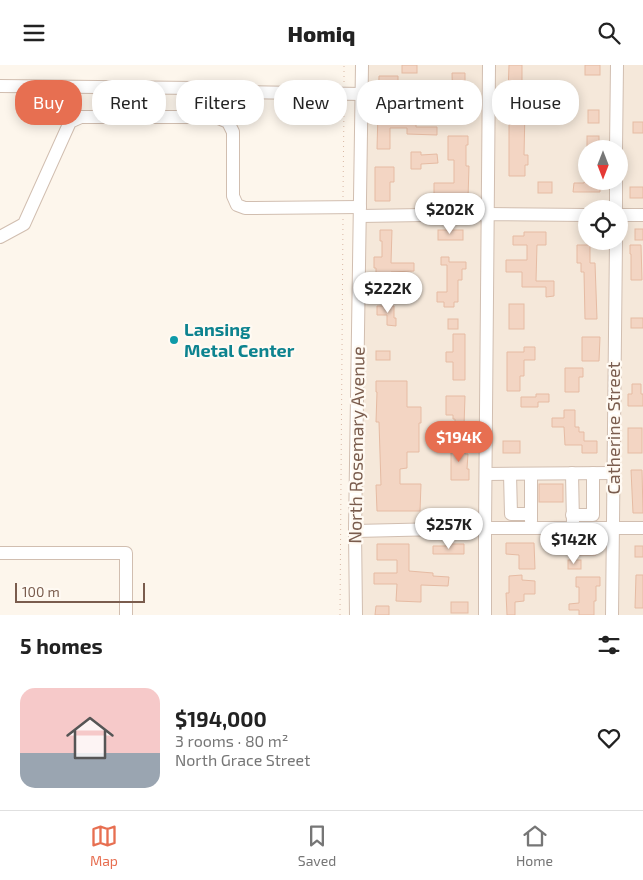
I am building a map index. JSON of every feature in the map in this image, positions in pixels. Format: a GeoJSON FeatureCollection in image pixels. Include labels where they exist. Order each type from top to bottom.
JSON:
{"type":"FeatureCollection","features":[{"type":"Feature","properties":{"kind":"street","name":"North Rosemary Avenue"},"geometry":{"type":"LineString","coordinates":[[362,65],[362,80]]}},
{"type":"Feature","properties":{"kind":"street"},"geometry":{"type":"LineString","coordinates":[[485,615],[490,65]]}},
{"type":"Feature","properties":{"kind":"street"},"geometry":{"type":"LineString","coordinates":[[616,140],[617,65]]}},
{"type":"Feature","properties":{"kind":"street"},"geometry":{"type":"LineString","coordinates":[[0,87],[198,88],[235,93],[274,93]]}},
{"type":"Feature","properties":{"kind":"street"},"geometry":{"type":"LineString","coordinates":[[0,237],[24,224],[70,122],[81,117],[216,117],[228,122],[233,132],[233,196],[237,205],[245,208],[343,207],[360,211],[578,215]]}},
{"type":"Feature","properties":{"kind":"street","name":"North Rosemary Avenue"},"geometry":{"type":"LineString","coordinates":[[356,615],[355,531],[361,125]]}},
{"type":"Feature","properties":{"kind":"street"},"geometry":{"type":"LineString","coordinates":[[628,215],[643,215]]}},
{"type":"Feature","properties":{"kind":"street","name":"Catherine Street"},"geometry":{"type":"LineString","coordinates":[[612,615],[616,250]]}},
{"type":"Feature","properties":{"kind":"street"},"geometry":{"type":"LineString","coordinates":[[572,473],[573,528]]}},
{"type":"Feature","properties":{"kind":"street"},"geometry":{"type":"LineString","coordinates":[[572,515],[593,515],[593,473]]}},
{"type":"Feature","properties":{"kind":"street"},"geometry":{"type":"LineString","coordinates":[[486,474],[613,473]]}},
{"type":"Feature","properties":{"kind":"street"},"geometry":{"type":"LineString","coordinates":[[510,474],[511,514],[531,514]]}},
{"type":"Feature","properties":{"kind":"street"},"geometry":{"type":"LineString","coordinates":[[531,474],[531,528]]}},
{"type":"Feature","properties":{"kind":"street"},"geometry":{"type":"LineString","coordinates":[[355,531],[485,528],[643,528]]}},
{"type":"Feature","properties":{"kind":"street"},"geometry":{"type":"LineString","coordinates":[[0,553],[126,553],[126,615]]}},
{"type":"Feature","properties":{"kind":"path"},"geometry":{"type":"LineString","coordinates":[[344,65],[344,80]]}},
{"type":"Feature","properties":{"kind":"path"},"geometry":{"type":"LineString","coordinates":[[340,615],[344,125]]}},
{"type":"Feature","properties":{"kind":"shaded area"},"geometry":{"type":"Polygon","coordinates":[[[361,65],[643,65],[643,615],[357,615],[361,125],[482,125],[482,80],[361,80],[361,65]]]}},
{"type":"Feature","properties":{"kind":"building"},"geometry":{"type":"Polygon","coordinates":[[[402,65],[417,65],[417,73],[402,73],[402,65]]]}},
{"type":"Feature","properties":{"kind":"building"},"geometry":{"type":"Polygon","coordinates":[[[509,65],[522,65],[522,80],[508,80],[509,65]]]}},
{"type":"Feature","properties":{"kind":"building"},"geometry":{"type":"Polygon","coordinates":[[[585,65],[600,65],[600,75],[585,75],[585,65]]]}},
{"type":"Feature","properties":{"kind":"building"},"geometry":{"type":"Polygon","coordinates":[[[452,73],[465,73],[465,80],[452,80],[452,73]]]}},
{"type":"Feature","properties":{"kind":"building"},"geometry":{"type":"Polygon","coordinates":[[[379,76],[398,76],[398,80],[379,80],[379,76]]]}},
{"type":"Feature","properties":{"kind":"building"},"geometry":{"type":"Polygon","coordinates":[[[588,110],[599,110],[599,123],[588,123],[588,110]]]}},
{"type":"Feature","properties":{"kind":"building"},"geometry":{"type":"Polygon","coordinates":[[[633,122],[643,122],[643,133],[633,133],[633,122]]]}},
{"type":"Feature","properties":{"kind":"building"},"geometry":{"type":"Polygon","coordinates":[[[378,125],[437,127],[437,135],[407,134],[407,128],[390,128],[390,149],[377,149],[378,125]]]}},
{"type":"Feature","properties":{"kind":"building"},"geometry":{"type":"Polygon","coordinates":[[[509,125],[525,125],[524,155],[528,155],[528,165],[525,165],[525,176],[509,176],[509,125]]]}},
{"type":"Feature","properties":{"kind":"building"},"geometry":{"type":"Polygon","coordinates":[[[448,136],[468,136],[466,166],[469,166],[468,198],[434,197],[434,183],[454,183],[454,160],[448,160],[448,136]]]}},
{"type":"Feature","properties":{"kind":"building"},"geometry":{"type":"Polygon","coordinates":[[[587,136],[599,136],[599,140],[587,140],[587,136]]]}},
{"type":"Feature","properties":{"kind":"building"},"geometry":{"type":"Polygon","coordinates":[[[411,152],[421,152],[421,155],[437,154],[438,163],[421,164],[421,169],[411,169],[411,152]]]}},
{"type":"Feature","properties":{"kind":"building"},"geometry":{"type":"Polygon","coordinates":[[[375,167],[394,167],[394,182],[390,182],[390,201],[375,201],[375,167]]]}},
{"type":"Feature","properties":{"kind":"building"},"geometry":{"type":"Polygon","coordinates":[[[538,182],[552,182],[552,193],[538,193],[538,182]]]}},
{"type":"Feature","properties":{"kind":"building"},"geometry":{"type":"Polygon","coordinates":[[[574,183],[578,183],[578,190],[600,190],[600,192],[573,192],[574,183]]]}},
{"type":"Feature","properties":{"kind":"building"},"geometry":{"type":"Polygon","coordinates":[[[630,187],[643,187],[643,198],[630,198],[630,187]]]}},
{"type":"Feature","properties":{"kind":"building"},"geometry":{"type":"Polygon","coordinates":[[[635,229],[643,229],[643,240],[635,240],[635,229]]]}},
{"type":"Feature","properties":{"kind":"building"},"geometry":{"type":"Polygon","coordinates":[[[380,230],[392,230],[391,263],[414,263],[414,271],[391,272],[391,284],[376,284],[374,257],[382,257],[380,230]]]}},
{"type":"Feature","properties":{"kind":"building"},"geometry":{"type":"Polygon","coordinates":[[[438,230],[463,230],[463,240],[438,240],[438,230]]]}},
{"type":"Feature","properties":{"kind":"building"},"geometry":{"type":"Polygon","coordinates":[[[524,232],[546,232],[546,245],[537,245],[536,281],[554,281],[554,296],[546,297],[546,287],[522,287],[522,272],[506,272],[506,260],[527,260],[527,245],[513,245],[513,236],[524,236],[524,232]]]}},
{"type":"Feature","properties":{"kind":"building"},"geometry":{"type":"Polygon","coordinates":[[[577,245],[578,250],[590,250],[590,263],[595,263],[597,319],[585,319],[584,272],[581,272],[581,263],[577,263],[577,245]]]}},
{"type":"Feature","properties":{"kind":"building"},"geometry":{"type":"Polygon","coordinates":[[[630,245],[641,245],[642,280],[631,280],[630,245]]]}},
{"type":"Feature","properties":{"kind":"building"},"geometry":{"type":"Polygon","coordinates":[[[441,257],[449,257],[449,262],[466,262],[466,269],[462,269],[462,280],[458,280],[458,302],[454,302],[454,307],[444,307],[444,302],[437,302],[437,292],[447,292],[447,265],[441,265],[441,257]]]}},
{"type":"Feature","properties":{"kind":"building"},"geometry":{"type":"Polygon","coordinates":[[[509,304],[524,304],[524,329],[509,329],[509,304]]]}},
{"type":"Feature","properties":{"kind":"building"},"geometry":{"type":"Polygon","coordinates":[[[377,306],[394,306],[396,326],[387,325],[387,315],[377,315],[377,306]]]}},
{"type":"Feature","properties":{"kind":"building"},"geometry":{"type":"Polygon","coordinates":[[[631,318],[643,318],[643,328],[631,328],[631,318]]]}},
{"type":"Feature","properties":{"kind":"building"},"geometry":{"type":"Polygon","coordinates":[[[448,319],[458,319],[458,329],[448,329],[448,319]]]}},
{"type":"Feature","properties":{"kind":"building"},"geometry":{"type":"Polygon","coordinates":[[[453,334],[465,334],[465,380],[453,380],[453,362],[446,362],[446,352],[453,352],[453,334]]]}},
{"type":"Feature","properties":{"kind":"building"},"geometry":{"type":"Polygon","coordinates":[[[582,337],[600,337],[599,361],[582,361],[582,337]]]}},
{"type":"Feature","properties":{"kind":"building"},"geometry":{"type":"Polygon","coordinates":[[[524,347],[535,347],[535,360],[524,360],[524,376],[520,376],[520,391],[507,391],[507,352],[524,352],[524,347]]]}},
{"type":"Feature","properties":{"kind":"building"},"geometry":{"type":"Polygon","coordinates":[[[376,351],[390,351],[390,360],[376,360],[376,351]]]}},
{"type":"Feature","properties":{"kind":"building"},"geometry":{"type":"Polygon","coordinates":[[[565,368],[583,368],[583,377],[579,377],[579,392],[565,392],[565,368]]]}},
{"type":"Feature","properties":{"kind":"building"},"geometry":{"type":"Polygon","coordinates":[[[376,381],[407,381],[407,407],[421,407],[419,452],[407,452],[407,468],[400,469],[400,484],[421,484],[420,511],[377,511],[376,485],[381,485],[379,422],[376,422],[376,381]]]}},
{"type":"Feature","properties":{"kind":"building"},"geometry":{"type":"Polygon","coordinates":[[[632,384],[641,384],[643,406],[628,406],[628,394],[632,394],[632,384]]]}},
{"type":"Feature","properties":{"kind":"building"},"geometry":{"type":"Polygon","coordinates":[[[536,394],[549,394],[549,402],[538,402],[538,407],[521,407],[521,397],[536,397],[536,394]]]}},
{"type":"Feature","properties":{"kind":"building"},"geometry":{"type":"Polygon","coordinates":[[[446,396],[465,396],[464,426],[468,426],[468,437],[459,437],[459,431],[455,431],[453,415],[446,415],[446,396]]]}},
{"type":"Feature","properties":{"kind":"building"},"geometry":{"type":"Polygon","coordinates":[[[564,410],[575,410],[575,427],[579,427],[579,432],[584,432],[584,441],[597,441],[597,453],[582,453],[582,445],[565,445],[564,427],[552,427],[552,418],[564,418],[564,410]]]}},
{"type":"Feature","properties":{"kind":"building"},"geometry":{"type":"Polygon","coordinates":[[[628,428],[642,428],[642,453],[628,453],[628,428]]]}},
{"type":"Feature","properties":{"kind":"building"},"geometry":{"type":"Polygon","coordinates":[[[503,441],[520,441],[520,453],[503,453],[503,441]]]}},
{"type":"Feature","properties":{"kind":"building"},"geometry":{"type":"Polygon","coordinates":[[[451,445],[465,445],[465,454],[468,454],[467,469],[469,469],[469,480],[451,480],[451,445]]]}},
{"type":"Feature","properties":{"kind":"building"},"geometry":{"type":"Polygon","coordinates":[[[631,470],[642,470],[643,513],[633,513],[631,470]]]}},
{"type":"Feature","properties":{"kind":"building"},"geometry":{"type":"Polygon","coordinates":[[[539,484],[563,484],[563,502],[539,502],[539,484]]]}},
{"type":"Feature","properties":{"kind":"building"},"geometry":{"type":"Polygon","coordinates":[[[585,542],[600,542],[600,550],[596,550],[596,555],[576,555],[576,544],[585,545],[585,542]]]}},
{"type":"Feature","properties":{"kind":"building"},"geometry":{"type":"Polygon","coordinates":[[[506,543],[534,543],[535,569],[519,569],[519,555],[506,554],[506,543]]]}},
{"type":"Feature","properties":{"kind":"building"},"geometry":{"type":"Polygon","coordinates":[[[377,544],[409,544],[409,571],[433,573],[433,576],[449,577],[448,586],[421,585],[421,602],[396,601],[397,584],[374,584],[374,573],[397,573],[397,560],[377,560],[377,544]]]}},
{"type":"Feature","properties":{"kind":"building"},"geometry":{"type":"Polygon","coordinates":[[[450,544],[464,544],[464,554],[433,554],[433,546],[451,546],[450,544]]]}},
{"type":"Feature","properties":{"kind":"building"},"geometry":{"type":"Polygon","coordinates":[[[635,546],[643,546],[643,557],[635,557],[635,546]]]}},
{"type":"Feature","properties":{"kind":"building"},"geometry":{"type":"Polygon","coordinates":[[[568,560],[581,560],[581,569],[568,569],[568,560]]]}},
{"type":"Feature","properties":{"kind":"building"},"geometry":{"type":"Polygon","coordinates":[[[522,575],[522,580],[535,581],[535,594],[524,594],[524,601],[515,602],[515,615],[507,615],[506,593],[509,593],[509,576],[522,575]]]}},
{"type":"Feature","properties":{"kind":"building"},"geometry":{"type":"Polygon","coordinates":[[[636,575],[643,575],[643,608],[635,608],[636,575]]]}},
{"type":"Feature","properties":{"kind":"building"},"geometry":{"type":"Polygon","coordinates":[[[576,577],[600,577],[600,586],[596,586],[594,615],[579,615],[579,610],[569,610],[569,604],[579,603],[579,587],[576,587],[576,577]]]}},
{"type":"Feature","properties":{"kind":"building"},"geometry":{"type":"Polygon","coordinates":[[[451,602],[468,602],[468,613],[451,613],[451,602]]]}},
{"type":"Feature","properties":{"kind":"building"},"geometry":{"type":"Polygon","coordinates":[[[376,606],[389,606],[389,615],[375,615],[376,606]]]}},
{"type":"Feature","properties":{"kind":"place","name":"Lansing Metal Center"},"geometry":{"type":"Point","coordinates":[174,340]}}]}
